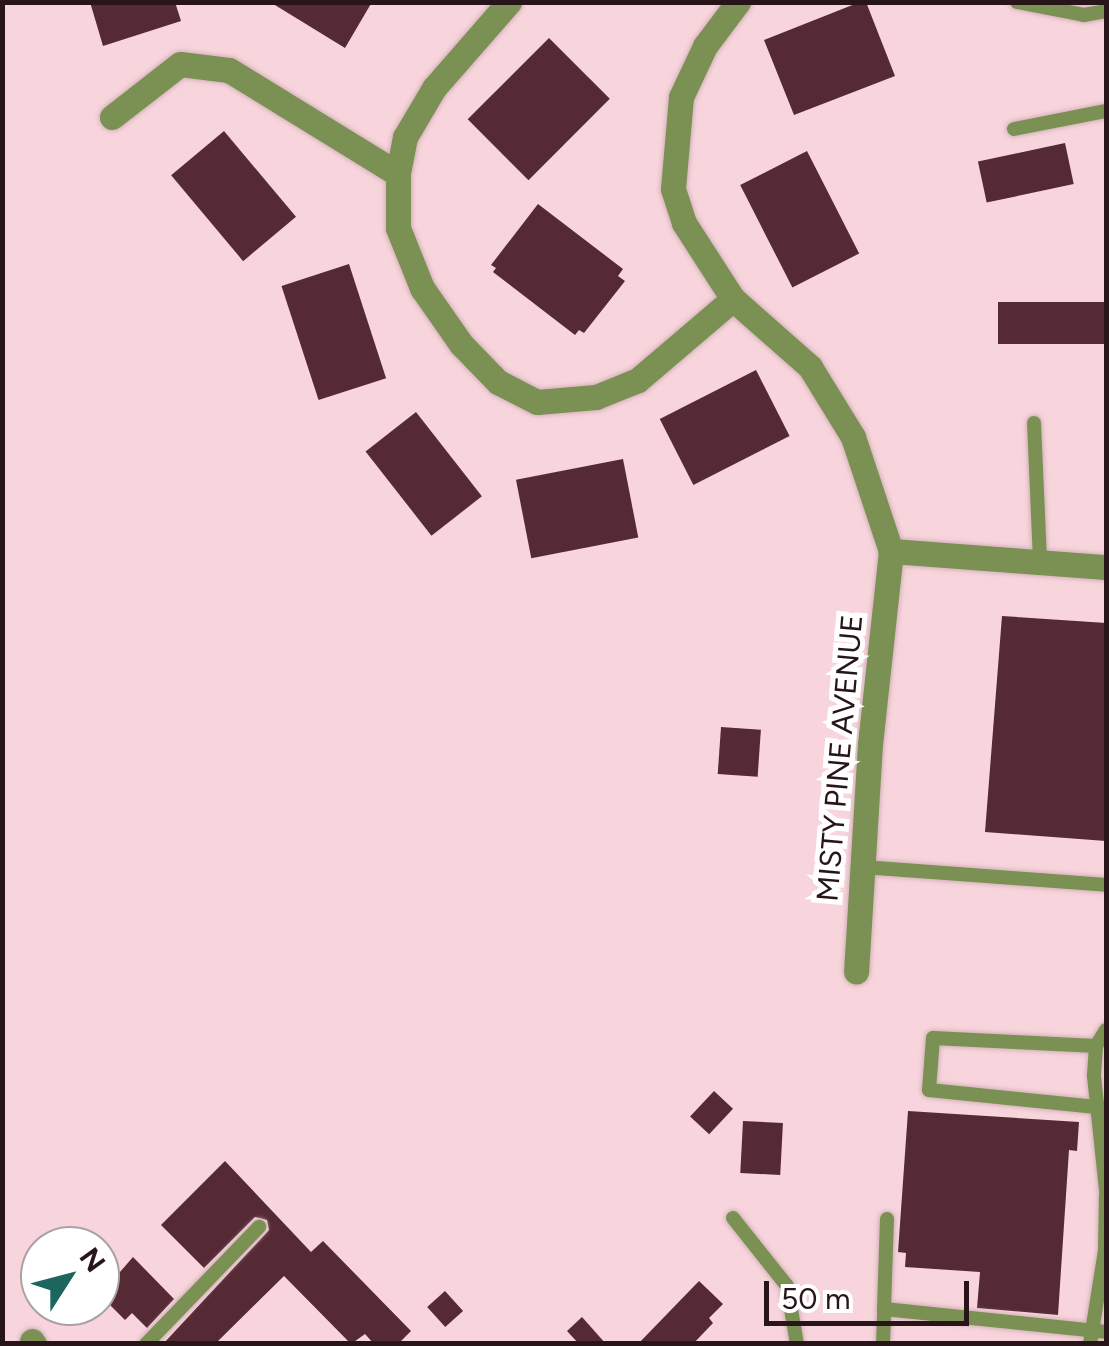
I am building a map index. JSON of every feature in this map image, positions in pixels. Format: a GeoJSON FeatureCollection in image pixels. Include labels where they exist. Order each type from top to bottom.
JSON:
{"type":"FeatureCollection","features":[{"type":"Feature","properties":{"kind":"street"},"geometry":{"type":"LineString","coordinates":[[509,2],[434,88],[406,137],[398,174],[398,228],[422,288],[461,344],[498,382],[537,402],[596,397],[638,380],[733,299]]}},
{"type":"Feature","properties":{"kind":"street"},"geometry":{"type":"LineString","coordinates":[[738,2],[704,46],[681,97],[673,188],[690,235],[733,299],[810,367],[853,437],[891,551],[1106,568]]}},
{"type":"Feature","properties":{"kind":"street"},"geometry":{"type":"LineString","coordinates":[[112,117],[180,64],[230,70],[398,174]]}},
{"type":"Feature","properties":{"kind":"street","name":"MISTY PINE AVENUE"},"geometry":{"type":"LineString","coordinates":[[856,972],[870,744],[891,551]]}},
{"type":"Feature","properties":{"kind":"lane"},"geometry":{"type":"LineString","coordinates":[[1017,2],[1084,15],[1106,11]]}},
{"type":"Feature","properties":{"kind":"lane"},"geometry":{"type":"LineString","coordinates":[[1014,130],[1106,111]]}},
{"type":"Feature","properties":{"kind":"lane"},"geometry":{"type":"LineString","coordinates":[[1034,422],[1040,562]]}},
{"type":"Feature","properties":{"kind":"lane"},"geometry":{"type":"LineString","coordinates":[[863,867],[1106,886]]}},
{"type":"Feature","properties":{"kind":"lane"},"geometry":{"type":"LineString","coordinates":[[884,1309],[1096,1336],[1106,1250],[1106,1192],[1096,1046],[1106,1030]]}},
{"type":"Feature","properties":{"kind":"lane"},"geometry":{"type":"LineString","coordinates":[[1096,1046],[933,1038],[929,1090],[1100,1107]]}},
{"type":"Feature","properties":{"kind":"lane"},"geometry":{"type":"LineString","coordinates":[[733,1218],[787,1286],[796,1344]]}},
{"type":"Feature","properties":{"kind":"lane"},"geometry":{"type":"LineString","coordinates":[[883,1344],[887,1219]]}},
{"type":"Feature","properties":{"kind":"lane"},"geometry":{"type":"LineString","coordinates":[[146,1344],[258,1228]]}},
{"type":"Feature","properties":{"kind":"building"},"geometry":{"type":"Polygon","coordinates":[[[90,2],[175,2],[181,21],[103,46],[90,2]]]}},
{"type":"Feature","properties":{"kind":"building"},"geometry":{"type":"Polygon","coordinates":[[[270,2],[372,2],[345,48],[270,2]]]}},
{"type":"Feature","properties":{"kind":"building"},"geometry":{"type":"Polygon","coordinates":[[[866,2],[895,76],[794,115],[764,40],[866,2]]]}},
{"type":"Feature","properties":{"kind":"building"},"geometry":{"type":"Polygon","coordinates":[[[549,38],[610,99],[528,180],[468,119],[549,38]]]}},
{"type":"Feature","properties":{"kind":"building"},"geometry":{"type":"Polygon","coordinates":[[[224,131],[296,217],[243,261],[171,175],[224,131]]]}},
{"type":"Feature","properties":{"kind":"building"},"geometry":{"type":"Polygon","coordinates":[[[1065,143],[1074,184],[987,203],[978,162],[1065,143]]]}},
{"type":"Feature","properties":{"kind":"building"},"geometry":{"type":"Polygon","coordinates":[[[807,151],[859,253],[792,288],[740,185],[807,151]]]}},
{"type":"Feature","properties":{"kind":"building"},"geometry":{"type":"Polygon","coordinates":[[[538,204],[623,269],[618,276],[625,281],[584,333],[579,330],[575,335],[493,272],[496,268],[491,265],[538,204]]]}},
{"type":"Feature","properties":{"kind":"building"},"geometry":{"type":"Polygon","coordinates":[[[349,264],[386,378],[319,400],[281,286],[349,264]]]}},
{"type":"Feature","properties":{"kind":"building"},"geometry":{"type":"Polygon","coordinates":[[[998,302],[1106,302],[1106,344],[998,344],[998,302]]]}},
{"type":"Feature","properties":{"kind":"building"},"geometry":{"type":"Polygon","coordinates":[[[756,370],[790,436],[693,485],[660,419],[756,370]]]}},
{"type":"Feature","properties":{"kind":"building"},"geometry":{"type":"Polygon","coordinates":[[[416,412],[482,496],[431,536],[366,451],[416,412]]]}},
{"type":"Feature","properties":{"kind":"building"},"geometry":{"type":"Polygon","coordinates":[[[623,459],[638,538],[531,558],[516,480],[623,459]]]}},
{"type":"Feature","properties":{"kind":"building"},"geometry":{"type":"Polygon","coordinates":[[[1002,616],[1106,623],[1106,841],[985,832],[1002,616]]]}},
{"type":"Feature","properties":{"kind":"building"},"geometry":{"type":"Polygon","coordinates":[[[721,727],[761,730],[758,777],[718,774],[721,727]]]}},
{"type":"Feature","properties":{"kind":"building"},"geometry":{"type":"Polygon","coordinates":[[[714,1091],[733,1109],[709,1134],[690,1117],[714,1091]]]}},
{"type":"Feature","properties":{"kind":"building"},"geometry":{"type":"Polygon","coordinates":[[[908,1111],[1079,1122],[1077,1151],[1069,1150],[1058,1315],[977,1308],[980,1272],[905,1267],[906,1253],[898,1252],[908,1111]]]}},
{"type":"Feature","properties":{"kind":"building"},"geometry":{"type":"Polygon","coordinates":[[[743,1121],[783,1123],[780,1175],[740,1173],[743,1121]]]}},
{"type":"Feature","properties":{"kind":"building"},"geometry":{"type":"Polygon","coordinates":[[[225,1161],[311,1252],[323,1241],[411,1331],[398,1344],[374,1344],[365,1334],[351,1344],[284,1276],[215,1344],[163,1344],[269,1230],[267,1220],[255,1217],[204,1268],[161,1225],[225,1161]]]}},
{"type":"Feature","properties":{"kind":"building"},"geometry":{"type":"Polygon","coordinates":[[[133,1257],[174,1299],[147,1328],[132,1313],[125,1320],[120,1315],[120,1272],[133,1257]]]}},
{"type":"Feature","properties":{"kind":"building"},"geometry":{"type":"Polygon","coordinates":[[[699,1281],[723,1304],[709,1318],[713,1323],[693,1344],[638,1344],[699,1281]]]}},
{"type":"Feature","properties":{"kind":"building"},"geometry":{"type":"Polygon","coordinates":[[[445,1291],[463,1311],[445,1327],[427,1307],[445,1291]]]}},
{"type":"Feature","properties":{"kind":"building"},"geometry":{"type":"Polygon","coordinates":[[[582,1317],[606,1344],[579,1344],[567,1331],[582,1317]]]}}]}
